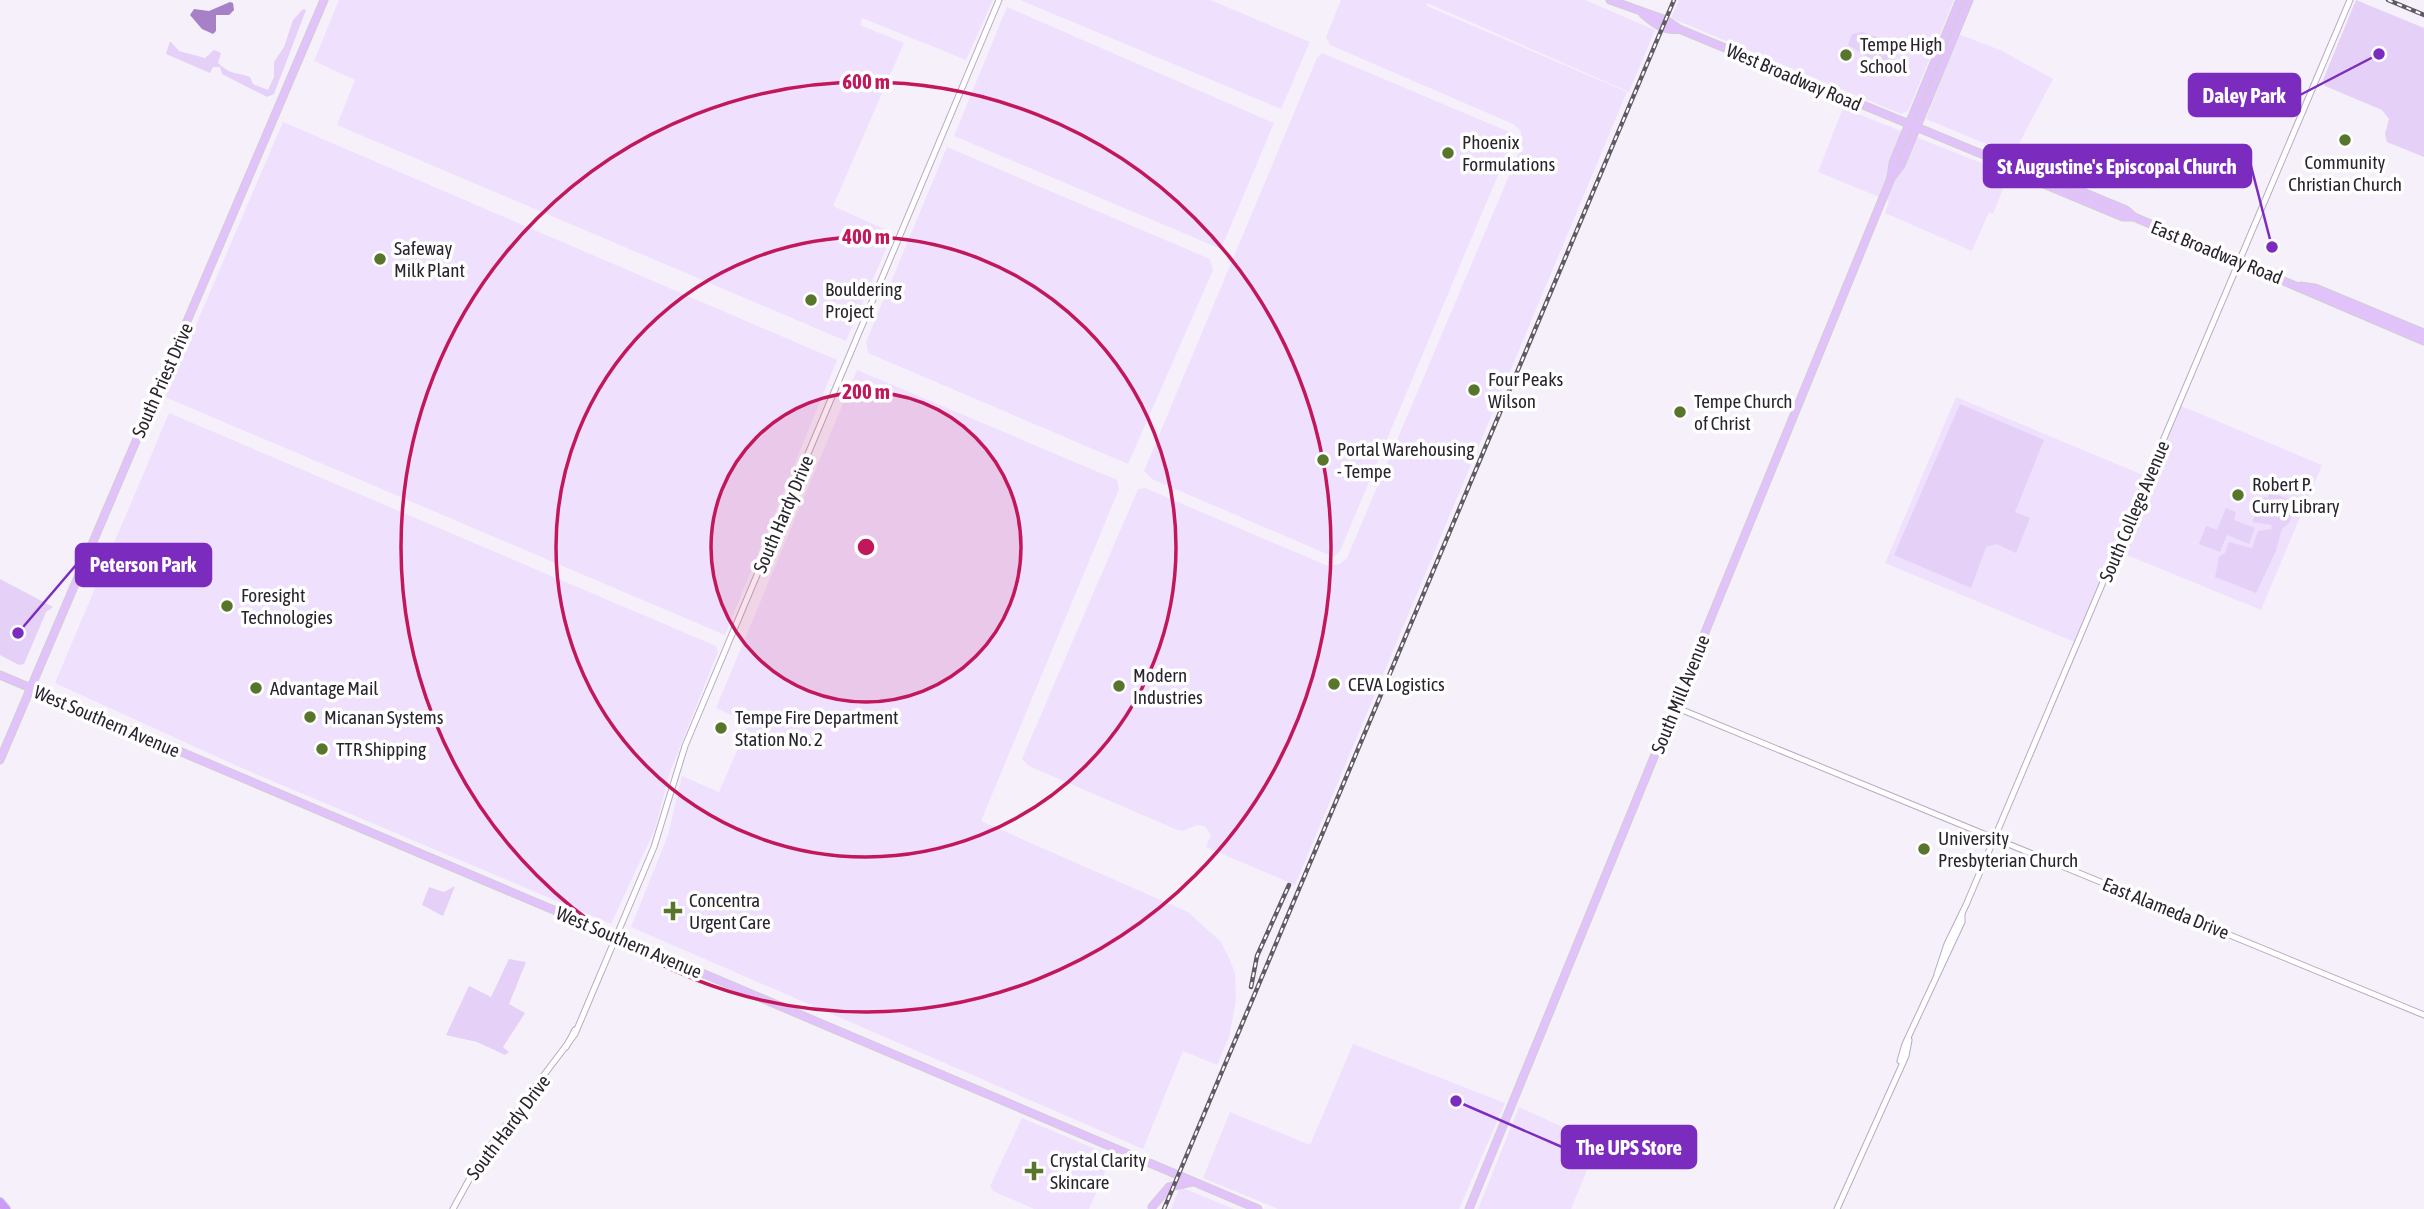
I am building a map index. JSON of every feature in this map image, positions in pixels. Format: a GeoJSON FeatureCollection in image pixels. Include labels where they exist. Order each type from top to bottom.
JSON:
{"type":"FeatureCollection","features":[{"type":"Feature","properties":{"kind":"highway"},"geometry":{"type":"LineString","coordinates":[[0,1202],[6,1209]]}},
{"type":"Feature","properties":{"kind":"main road","name":"South Priest Drive"},"geometry":{"type":"LineString","coordinates":[[0,760],[324,0]]}},
{"type":"Feature","properties":{"kind":"main road","name":"West Broadway Road"},"geometry":{"type":"LineString","coordinates":[[1610,0],[1642,14],[1666,20],[1679,29],[1913,126]]}},
{"type":"Feature","properties":{"kind":"main road","name":"South Mill Avenue"},"geometry":{"type":"LineString","coordinates":[[1913,126],[1960,0]]}},
{"type":"Feature","properties":{"kind":"main road","name":"South Mill Avenue"},"geometry":{"type":"LineString","coordinates":[[1469,1209],[1891,178],[1893,163],[1913,126],[1969,0]]}},
{"type":"Feature","properties":{"kind":"main road","name":"East Broadway Road"},"geometry":{"type":"LineString","coordinates":[[1913,126],[2126,210],[2134,217],[2424,341]]}},
{"type":"Feature","properties":{"kind":"main road","name":"East Broadway Road"},"geometry":{"type":"LineString","coordinates":[[2300,286],[2315,288],[2424,333]]}},
{"type":"Feature","properties":{"kind":"main road","name":"West Southern Avenue"},"geometry":{"type":"LineString","coordinates":[[0,676],[1258,1209]]}},
{"type":"Feature","properties":{"kind":"main road"},"geometry":{"type":"LineString","coordinates":[[1152,1207],[1169,1187],[1193,1182]]}},
{"type":"Feature","properties":{"kind":"street","name":"South Hardy Drive"},"geometry":{"type":"LineString","coordinates":[[453,1209],[481,1158],[566,1046],[575,1030],[653,847],[690,735],[999,0]]}},
{"type":"Feature","properties":{"kind":"street","name":"South College Avenue"},"geometry":{"type":"LineString","coordinates":[[1837,1209],[1937,974],[1942,955],[1962,914],[2241,261],[2350,0]]}},
{"type":"Feature","properties":{"kind":"street","name":"East Alameda Drive"},"geometry":{"type":"LineString","coordinates":[[1675,706],[2424,1015]]}},
{"type":"Feature","properties":{"kind":"shaded area"},"geometry":{"type":"Polygon","coordinates":[[[339,0],[993,0],[966,60],[862,18],[860,25],[904,43],[833,206],[893,233],[846,341],[337,125],[355,80],[314,61],[339,0]]]}},
{"type":"Feature","properties":{"kind":"shaded area"},"geometry":{"type":"Polygon","coordinates":[[[1020,0],[1210,0],[1310,42],[1281,109],[1020,0]]]}},
{"type":"Feature","properties":{"kind":"shaded area"},"geometry":{"type":"Polygon","coordinates":[[[1341,0],[1585,0],[1655,30],[1629,92],[1427,3],[1427,6],[1627,92],[1295,885],[1206,847],[1211,835],[1205,826],[1197,825],[1182,831],[1175,829],[1029,766],[1022,759],[1138,489],[1145,488],[1328,566],[1340,564],[1347,558],[1522,145],[1521,131],[1513,124],[1330,45],[1326,37],[1341,0]]]}},
{"type":"Feature","properties":{"kind":"shaded area","name":"Tempe High School"},"geometry":{"type":"Polygon","coordinates":[[[1679,0],[1954,0],[1908,111],[1901,114],[1671,18],[1679,0]]]}},
{"type":"Feature","properties":{"kind":"shaded area"},"geometry":{"type":"Polygon","coordinates":[[[2356,0],[2424,28],[2424,157],[2387,142],[2385,134],[2389,119],[2382,110],[2325,86],[2323,80],[2356,0]]]}},
{"type":"Feature","properties":{"kind":"shaded area"},"geometry":{"type":"Polygon","coordinates":[[[233,3],[234,10],[229,15],[216,15],[216,31],[213,34],[202,29],[190,15],[194,9],[209,11],[233,3]]]}},
{"type":"Feature","properties":{"kind":"shaded area"},"geometry":{"type":"Polygon","coordinates":[[[1007,7],[1274,123],[1221,249],[954,136],[1007,7]]]}},
{"type":"Feature","properties":{"kind":"shaded area"},"geometry":{"type":"Polygon","coordinates":[[[303,9],[306,10],[274,94],[267,97],[222,74],[220,67],[213,67],[210,73],[166,54],[170,41],[179,51],[205,58],[214,50],[221,53],[218,63],[223,67],[250,77],[253,84],[268,90],[274,77],[274,62],[284,47],[293,20],[303,9]]]}},
{"type":"Feature","properties":{"kind":"shaded area"},"geometry":{"type":"Polygon","coordinates":[[[1862,32],[1883,39],[1894,49],[1888,63],[1869,58],[1848,45],[1852,34],[1862,32]]]}},
{"type":"Feature","properties":{"kind":"shaded area"},"geometry":{"type":"Polygon","coordinates":[[[1958,34],[2000,50],[2053,79],[2013,155],[1926,119],[1958,34]]]}},
{"type":"Feature","properties":{"kind":"shaded area"},"geometry":{"type":"Polygon","coordinates":[[[1322,53],[1507,131],[1514,137],[1340,551],[1334,557],[1152,479],[1144,471],[1317,58],[1322,53]]]}},
{"type":"Feature","properties":{"kind":"shaded area"},"geometry":{"type":"Polygon","coordinates":[[[1843,108],[2009,174],[1993,214],[1989,212],[1972,251],[1885,213],[1889,201],[1818,172],[1843,108]]]}},
{"type":"Feature","properties":{"kind":"shaded area"},"geometry":{"type":"Polygon","coordinates":[[[283,122],[837,360],[725,635],[165,397],[283,122]]]}},
{"type":"Feature","properties":{"kind":"shaded area"},"geometry":{"type":"Polygon","coordinates":[[[947,147],[1210,259],[1213,270],[1128,464],[868,353],[866,342],[947,147]]]}},
{"type":"Feature","properties":{"kind":"shaded area"},"geometry":{"type":"Polygon","coordinates":[[[857,370],[1117,480],[1119,489],[981,821],[1188,912],[1221,942],[1230,960],[1235,973],[1236,1001],[1229,1037],[1217,1065],[1183,1051],[1143,1149],[631,927],[668,835],[682,776],[719,792],[749,723],[716,708],[857,370]]]}},
{"type":"Feature","properties":{"kind":"shaded area"},"geometry":{"type":"Polygon","coordinates":[[[1956,397],[2148,477],[2179,405],[2322,465],[2261,610],[2117,551],[2077,643],[1885,563],[1956,397]]]}},
{"type":"Feature","properties":{"kind":"shaded area"},"geometry":{"type":"Polygon","coordinates":[[[1960,404],[2044,440],[2015,512],[2030,518],[2016,553],[1996,544],[1986,547],[1971,588],[1894,555],[1960,404]]]}},
{"type":"Feature","properties":{"kind":"shaded area"},"geometry":{"type":"Polygon","coordinates":[[[169,413],[716,646],[718,652],[670,772],[655,829],[611,924],[237,766],[55,683],[169,413]]]}},
{"type":"Feature","properties":{"kind":"shaded area"},"geometry":{"type":"Polygon","coordinates":[[[2270,492],[2298,503],[2289,523],[2282,529],[2276,551],[2256,593],[2215,577],[2219,557],[2225,553],[2229,542],[2252,548],[2258,531],[2271,529],[2272,525],[2252,522],[2264,497],[2268,498],[2270,492]]]}},
{"type":"Feature","properties":{"kind":"shaded area"},"geometry":{"type":"Polygon","coordinates":[[[2226,508],[2236,512],[2234,520],[2255,528],[2249,544],[2227,535],[2220,552],[2199,544],[2206,526],[2217,530],[2226,508]]]}},
{"type":"Feature","properties":{"kind":"shaded area"},"geometry":{"type":"Polygon","coordinates":[[[0,579],[53,607],[46,612],[24,664],[19,665],[0,655],[0,579]]]}},
{"type":"Feature","properties":{"kind":"shaded area"},"geometry":{"type":"Polygon","coordinates":[[[455,886],[443,916],[422,905],[429,887],[444,892],[455,886]]]}},
{"type":"Feature","properties":{"kind":"shaded area"},"geometry":{"type":"Polygon","coordinates":[[[509,959],[526,962],[509,1004],[525,1013],[503,1047],[509,1052],[505,1055],[477,1042],[446,1035],[469,986],[491,997],[509,959]]]}},
{"type":"Feature","properties":{"kind":"shaded area"},"geometry":{"type":"Polygon","coordinates":[[[1353,1044],[1505,1103],[1459,1209],[1278,1209],[1203,1178],[1230,1112],[1310,1145],[1353,1044]]]}},
{"type":"Feature","properties":{"kind":"shaded area"},"geometry":{"type":"Polygon","coordinates":[[[1519,1107],[1558,1125],[1592,1148],[1594,1153],[1571,1209],[1478,1209],[1519,1107]]]}},
{"type":"Feature","properties":{"kind":"shaded area"},"geometry":{"type":"Polygon","coordinates":[[[1022,1118],[1112,1156],[1089,1209],[1034,1209],[993,1191],[990,1186],[1022,1118]]]}},
{"type":"Feature","properties":{"kind":"shaded area"},"geometry":{"type":"Polygon","coordinates":[[[1180,1187],[1234,1209],[1171,1209],[1180,1187]]]}},
{"type":"Feature","properties":{"kind":"railway"},"geometry":{"type":"LineString","coordinates":[[1164,1209],[1674,0]]}},
{"type":"Feature","properties":{"kind":"railway"},"geometry":{"type":"LineString","coordinates":[[2388,0],[2424,15]]}},
{"type":"Feature","properties":{"kind":"railway"},"geometry":{"type":"LineString","coordinates":[[1251,987],[1257,956],[1289,885]]}},
{"type":"Feature","properties":{"kind":"place","name":"Daley Park"},"geometry":{"type":"Point","coordinates":[2379,54]}},
{"type":"Feature","properties":{"kind":"place","name":"Tempe High School"},"geometry":{"type":"Point","coordinates":[1846,55]}},
{"type":"Feature","properties":{"kind":"place","name":"Community Christian Church"},"geometry":{"type":"Point","coordinates":[2345,140]}},
{"type":"Feature","properties":{"kind":"place","name":"Phoenix Formulations"},"geometry":{"type":"Point","coordinates":[1448,153]}},
{"type":"Feature","properties":{"kind":"place","name":"St Augustine's Episcopal Church"},"geometry":{"type":"Point","coordinates":[2272,247]}},
{"type":"Feature","properties":{"kind":"place","name":"Safeway Milk Plant"},"geometry":{"type":"Point","coordinates":[380,259]}},
{"type":"Feature","properties":{"kind":"place","name":"Bouldering Project"},"geometry":{"type":"Point","coordinates":[811,300]}},
{"type":"Feature","properties":{"kind":"place","name":"Four Peaks Wilson"},"geometry":{"type":"Point","coordinates":[1474,390]}},
{"type":"Feature","properties":{"kind":"place","name":"Tempe Church of Christ"},"geometry":{"type":"Point","coordinates":[1680,412]}},
{"type":"Feature","properties":{"kind":"place","name":"Portal Warehousing - Tempe"},"geometry":{"type":"Point","coordinates":[1323,460]}},
{"type":"Feature","properties":{"kind":"place","name":"Robert P. Curry Library"},"geometry":{"type":"Point","coordinates":[2238,495]}},
{"type":"Feature","properties":{"kind":"place","name":"Foresight Technologies"},"geometry":{"type":"Point","coordinates":[227,606]}},
{"type":"Feature","properties":{"kind":"place","name":"Peterson Park"},"geometry":{"type":"Point","coordinates":[18,633]}},
{"type":"Feature","properties":{"kind":"place","name":"CEVA Logistics"},"geometry":{"type":"Point","coordinates":[1334,684]}},
{"type":"Feature","properties":{"kind":"place","name":"Modern Industries"},"geometry":{"type":"Point","coordinates":[1119,686]}},
{"type":"Feature","properties":{"kind":"place","name":"Advantage Mail"},"geometry":{"type":"Point","coordinates":[256,688]}},
{"type":"Feature","properties":{"kind":"place","name":"Micanan Systems"},"geometry":{"type":"Point","coordinates":[310,717]}},
{"type":"Feature","properties":{"kind":"place","name":"Tempe Fire Department Station No. 2"},"geometry":{"type":"Point","coordinates":[721,728]}},
{"type":"Feature","properties":{"kind":"place","name":"TTR Shipping"},"geometry":{"type":"Point","coordinates":[322,749]}},
{"type":"Feature","properties":{"kind":"place","name":"University Presbyterian Church"},"geometry":{"type":"Point","coordinates":[1924,849]}},
{"type":"Feature","properties":{"kind":"place","name":"Concentra Urgent Care"},"geometry":{"type":"Point","coordinates":[673,911]}},
{"type":"Feature","properties":{"kind":"place","name":"The UPS Store"},"geometry":{"type":"Point","coordinates":[1456,1101]}},
{"type":"Feature","properties":{"kind":"place","name":"Crystal Clarity Skincare"},"geometry":{"type":"Point","coordinates":[1034,1171]}}]}
